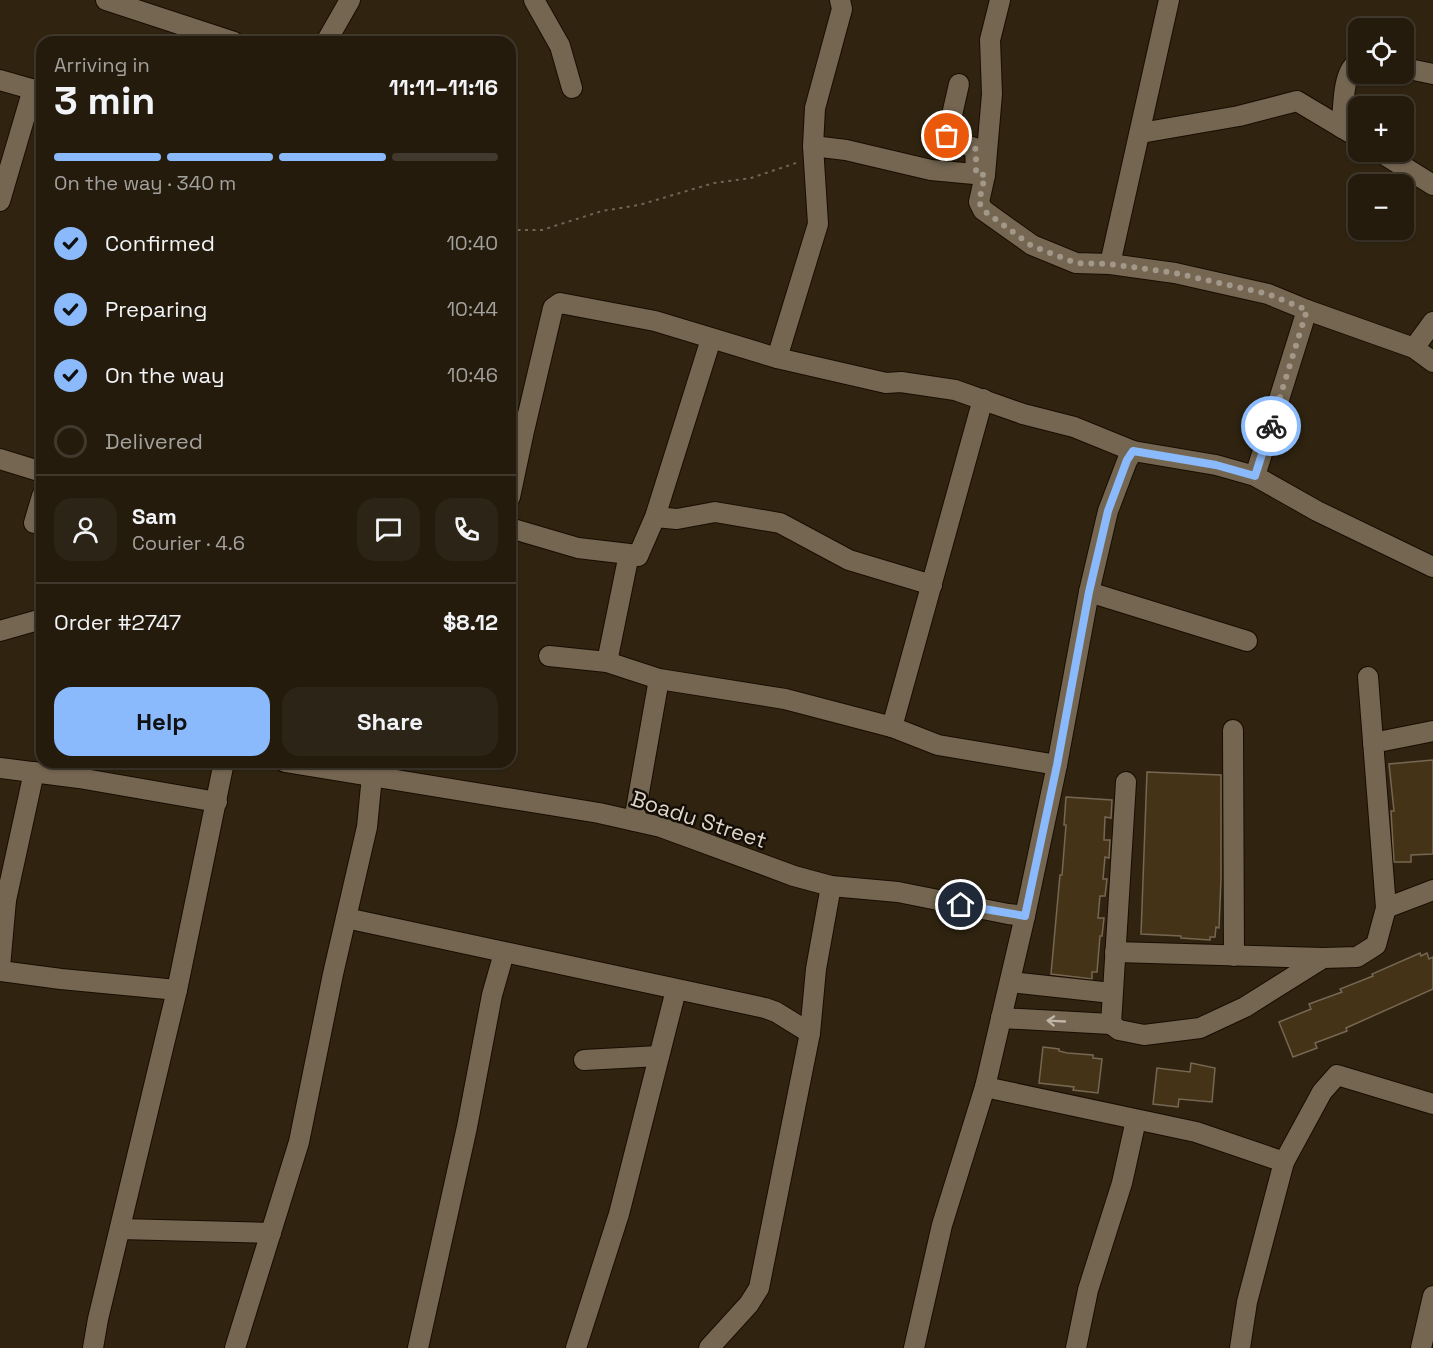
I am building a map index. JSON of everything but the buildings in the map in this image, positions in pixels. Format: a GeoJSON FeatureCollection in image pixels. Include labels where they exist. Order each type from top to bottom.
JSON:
{"type":"FeatureCollection","features":[{"type":"Feature","properties":{"kind":"street"},"geometry":{"type":"LineString","coordinates":[[106,0],[216,36]]}},
{"type":"Feature","properties":{"kind":"street"},"geometry":{"type":"LineString","coordinates":[[329,36],[350,0]]}},
{"type":"Feature","properties":{"kind":"street"},"geometry":{"type":"LineString","coordinates":[[534,0],[560,46],[572,88]]}},
{"type":"Feature","properties":{"kind":"street"},"geometry":{"type":"LineString","coordinates":[[777,358],[818,224],[813,146],[815,108],[842,9],[840,0]]}},
{"type":"Feature","properties":{"kind":"street"},"geometry":{"type":"LineString","coordinates":[[1000,0],[990,40],[992,94],[979,202],[983,210],[1032,246],[1076,263],[1110,264],[1175,273],[1268,294],[1414,348],[1433,362]]}},
{"type":"Feature","properties":{"kind":"street"},"geometry":{"type":"LineString","coordinates":[[1110,264],[1169,0]]}},
{"type":"Feature","properties":{"kind":"street"},"geometry":{"type":"LineString","coordinates":[[1414,70],[1433,74]]}},
{"type":"Feature","properties":{"kind":"street"},"geometry":{"type":"LineString","coordinates":[[1342,128],[1348,72]]}},
{"type":"Feature","properties":{"kind":"street"},"geometry":{"type":"LineString","coordinates":[[0,80],[36,90]]}},
{"type":"Feature","properties":{"kind":"street"},"geometry":{"type":"LineString","coordinates":[[959,84],[947,136],[949,140],[975,148],[981,174]]}},
{"type":"Feature","properties":{"kind":"street"},"geometry":{"type":"LineString","coordinates":[[0,201],[36,97]]}},
{"type":"Feature","properties":{"kind":"street"},"geometry":{"type":"LineString","coordinates":[[1141,133],[1239,116],[1297,100],[1348,132]]}},
{"type":"Feature","properties":{"kind":"street"},"geometry":{"type":"LineString","coordinates":[[813,146],[846,150],[931,170],[981,174]]}},
{"type":"Feature","properties":{"kind":"street"},"geometry":{"type":"LineString","coordinates":[[1396,162],[1433,185]]}},
{"type":"Feature","properties":{"kind":"street"},"geometry":{"type":"LineString","coordinates":[[517,433],[553,308],[560,303],[656,321],[777,358],[886,383],[901,382],[955,390],[1023,414],[1074,427],[1133,451],[1216,465],[1255,476],[1317,511],[1433,567]]}},
{"type":"Feature","properties":{"kind":"street"},"geometry":{"type":"LineString","coordinates":[[1255,476],[1307,310]]}},
{"type":"Feature","properties":{"kind":"street"},"geometry":{"type":"LineString","coordinates":[[1414,348],[1433,322]]}},
{"type":"Feature","properties":{"kind":"street"},"geometry":{"type":"LineString","coordinates":[[516,530],[578,548],[638,556],[655,518],[711,339]]}},
{"type":"Feature","properties":{"kind":"street"},"geometry":{"type":"LineString","coordinates":[[892,727],[983,399]]}},
{"type":"Feature","properties":{"kind":"street"},"geometry":{"type":"LineString","coordinates":[[914,1348],[942,1225],[984,1087],[1010,982],[1057,765],[1089,592],[1108,511],[1127,460],[1133,451]]}},
{"type":"Feature","properties":{"kind":"street"},"geometry":{"type":"LineString","coordinates":[[0,459],[36,470]]}},
{"type":"Feature","properties":{"kind":"street"},"geometry":{"type":"LineString","coordinates":[[655,518],[677,519],[715,512],[780,523],[849,560],[932,585]]}},
{"type":"Feature","properties":{"kind":"street"},"geometry":{"type":"LineString","coordinates":[[34,523],[36,516]]}},
{"type":"Feature","properties":{"kind":"street"},"geometry":{"type":"LineString","coordinates":[[607,662],[629,554]]}},
{"type":"Feature","properties":{"kind":"street"},"geometry":{"type":"LineString","coordinates":[[1089,592],[1247,641]]}},
{"type":"Feature","properties":{"kind":"street"},"geometry":{"type":"LineString","coordinates":[[0,631],[36,621]]}},
{"type":"Feature","properties":{"kind":"street"},"geometry":{"type":"LineString","coordinates":[[549,656],[607,662],[659,679],[785,699],[892,727],[938,745],[1057,765]]}},
{"type":"Feature","properties":{"kind":"street"},"geometry":{"type":"LineString","coordinates":[[1115,952],[1323,958],[1357,957],[1376,945],[1386,908],[1368,677]]}},
{"type":"Feature","properties":{"kind":"street"},"geometry":{"type":"LineString","coordinates":[[634,821],[659,679]]}},
{"type":"Feature","properties":{"kind":"street"},"geometry":{"type":"LineString","coordinates":[[1233,730],[1234,956]]}},
{"type":"Feature","properties":{"kind":"street"},"geometry":{"type":"LineString","coordinates":[[1373,743],[1433,731]]}},
{"type":"Feature","properties":{"kind":"street"},"geometry":{"type":"LineString","coordinates":[[0,768],[79,778],[217,802]]}},
{"type":"Feature","properties":{"kind":"street"},"geometry":{"type":"LineString","coordinates":[[100,1347],[98,1319],[177,990],[223,768]]}},
{"type":"Feature","properties":{"kind":"street","name":"Boadu Street"},"geometry":{"type":"LineString","coordinates":[[322,768],[555,805],[634,821],[661,827],[794,876],[831,886],[898,892],[1025,916]]}},
{"type":"Feature","properties":{"kind":"street"},"geometry":{"type":"LineString","coordinates":[[0,967],[3,900],[34,772]]}},
{"type":"Feature","properties":{"kind":"street"},"geometry":{"type":"LineString","coordinates":[[235,1348],[299,1142],[314,1062],[367,827],[372,776]]}},
{"type":"Feature","properties":{"kind":"street"},"geometry":{"type":"LineString","coordinates":[[1111,1024],[1125,782]]}},
{"type":"Feature","properties":{"kind":"street"},"geometry":{"type":"LineString","coordinates":[[709,1348],[749,1304],[759,1288],[810,1032],[816,969],[831,886]]}},
{"type":"Feature","properties":{"kind":"street"},"geometry":{"type":"LineString","coordinates":[[1386,908],[1433,890]]}},
{"type":"Feature","properties":{"kind":"street"},"geometry":{"type":"LineString","coordinates":[[346,918],[776,1012],[810,1032]]}},
{"type":"Feature","properties":{"kind":"street"},"geometry":{"type":"LineString","coordinates":[[418,1348],[467,1127],[492,995],[504,953]]}},
{"type":"Feature","properties":{"kind":"street"},"geometry":{"type":"LineString","coordinates":[[1001,1018],[1111,1024],[1119,1030],[1144,1035],[1200,1028],[1245,1007],[1323,958]]}},
{"type":"Feature","properties":{"kind":"street"},"geometry":{"type":"LineString","coordinates":[[0,972],[177,990]]}},
{"type":"Feature","properties":{"kind":"street"},"geometry":{"type":"LineString","coordinates":[[1010,982],[1112,993]]}},
{"type":"Feature","properties":{"kind":"street"},"geometry":{"type":"LineString","coordinates":[[576,1348],[619,1214],[676,990]]}},
{"type":"Feature","properties":{"kind":"street"},"geometry":{"type":"LineString","coordinates":[[584,1060],[659,1056]]}},
{"type":"Feature","properties":{"kind":"street"},"geometry":{"type":"LineString","coordinates":[[1240,1348],[1247,1302],[1284,1161],[1322,1092],[1336,1075],[1433,1104]]}},
{"type":"Feature","properties":{"kind":"street"},"geometry":{"type":"LineString","coordinates":[[984,1087],[1196,1132],[1284,1161]]}},
{"type":"Feature","properties":{"kind":"street"},"geometry":{"type":"LineString","coordinates":[[1076,1348],[1088,1290],[1122,1183],[1136,1120]]}},
{"type":"Feature","properties":{"kind":"street"},"geometry":{"type":"LineString","coordinates":[[120,1229],[271,1233]]}},
{"type":"Feature","properties":{"kind":"street"},"geometry":{"type":"LineString","coordinates":[[1421,1348],[1433,1296]]}},
{"type":"Feature","properties":{"kind":"path"},"geometry":{"type":"LineString","coordinates":[[516,230],[542,230],[602,211],[639,205],[714,183],[752,178],[798,162],[813,146]]}},
{"type":"Feature","properties":{"kind":"way so far"},"geometry":{"type":"LineString","coordinates":[[947,136],[949,140],[975,148],[976,174],[985,175],[979,202],[983,210],[1032,246],[1076,263],[1110,264],[1175,273],[1251,290],[1268,294],[1307,310],[1271,426]]}},
{"type":"Feature","properties":{"kind":"route"},"geometry":{"type":"LineString","coordinates":[[961,905],[1025,916],[1057,765],[1089,592],[1108,511],[1127,460],[1133,451],[1216,465],[1255,476],[1271,426]]}}]}
